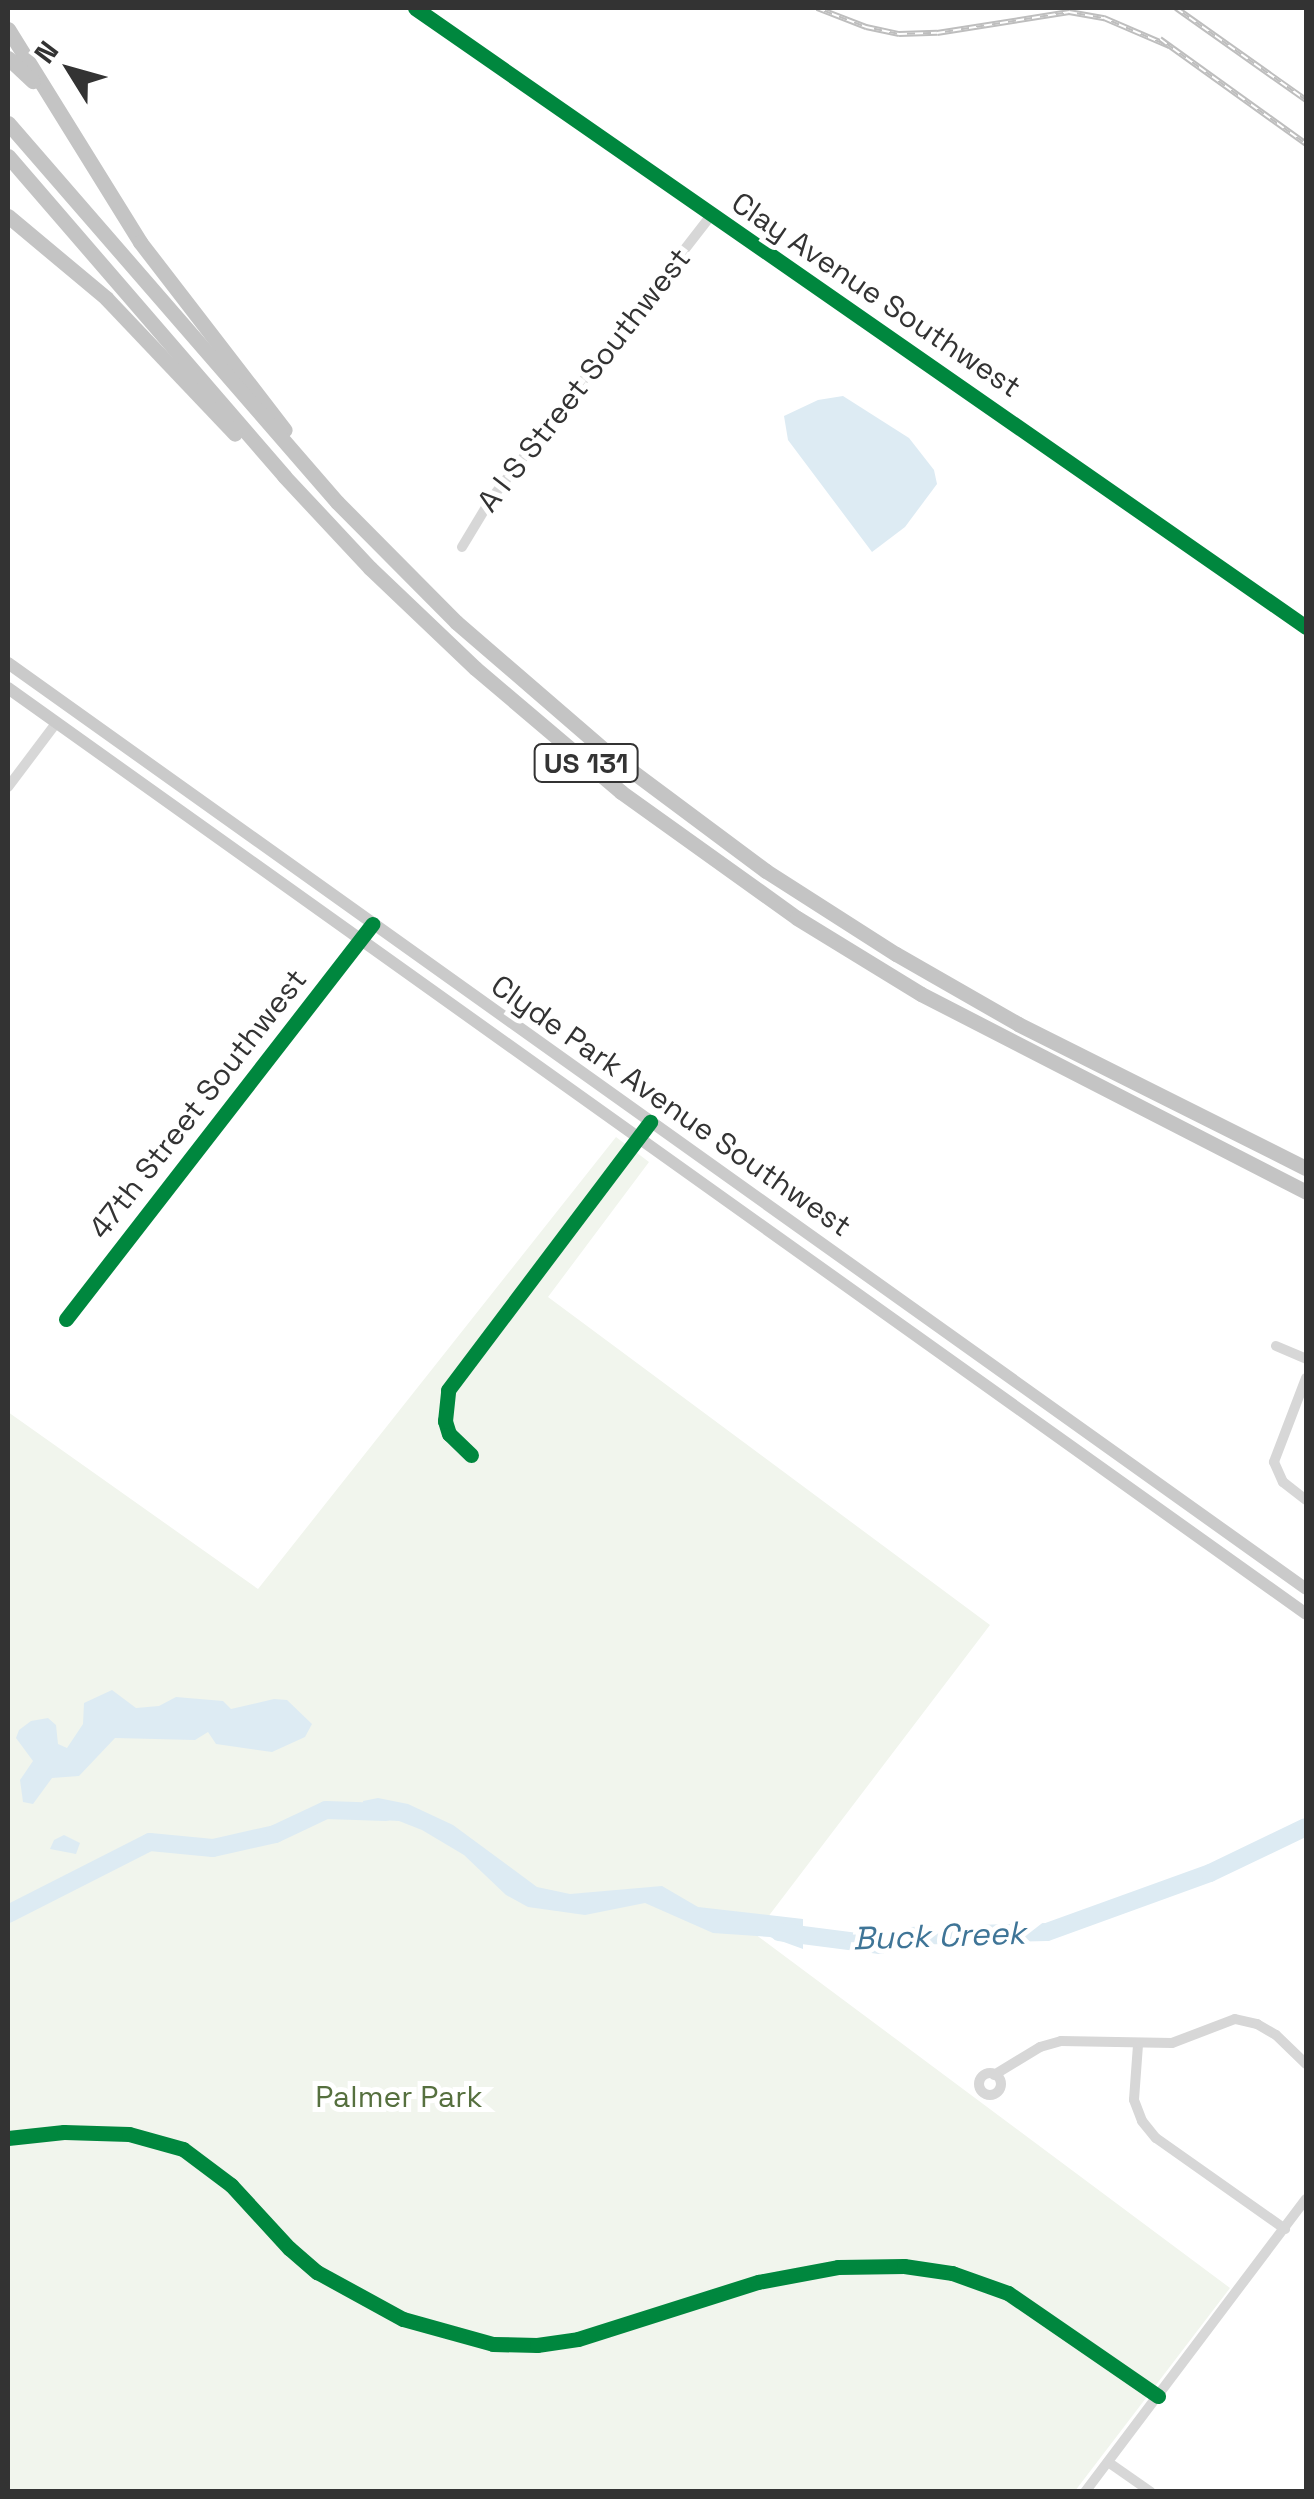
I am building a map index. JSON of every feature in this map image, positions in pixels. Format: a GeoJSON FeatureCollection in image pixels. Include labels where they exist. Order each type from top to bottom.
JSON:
{"type":"FeatureCollection","features":[{"type":"Feature","properties":{"kind":"highway"},"geometry":{"type":"LineString","coordinates":[[8,29],[57,112],[164,275],[337,502]]}},
{"type":"Feature","properties":{"kind":"highway"},"geometry":{"type":"LineString","coordinates":[[8,58],[28,75],[57,112]]}},
{"type":"Feature","properties":{"kind":"highway","name":"US 131"},"geometry":{"type":"LineString","coordinates":[[8,123],[337,502],[520,680],[623,765],[766,871],[857,931],[1001,1014],[1306,1168]]}},
{"type":"Feature","properties":{"kind":"highway","name":"US 131"},"geometry":{"type":"LineString","coordinates":[[8,156],[284,476],[370,568],[475,668],[588,765],[797,918],[979,1027],[1306,1192]]}},
{"type":"Feature","properties":{"kind":"highway"},"geometry":{"type":"LineString","coordinates":[[8,216],[106,298],[370,568]]}},
{"type":"Feature","properties":{"kind":"main road","name":"Clyde Park Avenue Southwest"},"geometry":{"type":"LineString","coordinates":[[8,663],[1306,1589]]}},
{"type":"Feature","properties":{"kind":"main road","name":"Clyde Park Avenue Southwest"},"geometry":{"type":"LineString","coordinates":[[8,688],[1306,1614]]}},
{"type":"Feature","properties":{"kind":"main road"},"geometry":{"type":"LineString","coordinates":[[167,802],[178,792],[215,810]]}},
{"type":"Feature","properties":{"kind":"main road"},"geometry":{"type":"LineString","coordinates":[[720,1198],[733,1181]]}},
{"type":"Feature","properties":{"kind":"main road"},"geometry":{"type":"LineString","coordinates":[[946,1358],[958,1341]]}},
{"type":"Feature","properties":{"kind":"main road"},"geometry":{"type":"LineString","coordinates":[[1167,1515],[1180,1499]]}},
{"type":"Feature","properties":{"kind":"street","name":"Clay Avenue Southwest"},"geometry":{"type":"LineString","coordinates":[[415,8],[712,216],[832,294],[1306,627]]}},
{"type":"Feature","properties":{"kind":"street","name":"A I S Street Southwest"},"geometry":{"type":"LineString","coordinates":[[462,548],[491,499],[712,216]]}},
{"type":"Feature","properties":{"kind":"street"},"geometry":{"type":"LineString","coordinates":[[8,787],[58,722]]}},
{"type":"Feature","properties":{"kind":"street","name":"47th Street Southwest"},"geometry":{"type":"LineString","coordinates":[[66,1318],[372,924]]}},
{"type":"Feature","properties":{"kind":"street"},"geometry":{"type":"LineString","coordinates":[[471,1455],[449,1434],[445,1421],[448,1390],[650,1122]]}},
{"type":"Feature","properties":{"kind":"street"},"geometry":{"type":"LineString","coordinates":[[1276,1346],[1306,1358]]}},
{"type":"Feature","properties":{"kind":"street"},"geometry":{"type":"LineString","coordinates":[[1306,1378],[1274,1462],[1283,1482],[1306,1500]]}},
{"type":"Feature","properties":{"kind":"street"},"geometry":{"type":"LineString","coordinates":[[994,2075],[1040,2046],[1061,2041],[1172,2043],[1235,2020],[1269,2030],[1306,2064]]}},
{"type":"Feature","properties":{"kind":"street"},"geometry":{"type":"LineString","coordinates":[[1138,2044],[1134,2100],[1142,2121],[1156,2138],[1284,2229]]}},
{"type":"Feature","properties":{"kind":"street"},"geometry":{"type":"LineString","coordinates":[[8,2138],[64,2132],[128,2134],[183,2150],[231,2185],[289,2248],[329,2280],[403,2319],[493,2344],[537,2345],[578,2338],[758,2282],[838,2268],[904,2266],[952,2273],[1008,2293],[1158,2396]]}},
{"type":"Feature","properties":{"kind":"street"},"geometry":{"type":"LineString","coordinates":[[1085,2492],[1306,2199]]}},
{"type":"Feature","properties":{"kind":"street"},"geometry":{"type":"LineString","coordinates":[[1108,2462],[1151,2492]]}},
{"type":"Feature","properties":{"kind":"green space","name":"Palmer Park"},"geometry":{"type":"Polygon","coordinates":[[[616,1137],[649,1162],[548,1297],[990,1625],[755,1934],[1230,2288],[1075,2491],[8,2491],[8,1412],[258,1589],[616,1137]]]}},
{"type":"Feature","properties":{"kind":"shaded area"},"geometry":{"type":"Polygon","coordinates":[[[843,396],[909,438],[934,470],[937,484],[905,527],[872,552],[788,440],[784,416],[818,400],[843,396]]]}},
{"type":"Feature","properties":{"kind":"shaded area"},"geometry":{"type":"Polygon","coordinates":[[[112,1690],[136,1708],[159,1706],[176,1697],[223,1701],[231,1709],[274,1699],[287,1700],[312,1724],[305,1737],[272,1752],[216,1744],[208,1732],[195,1740],[115,1738],[79,1776],[52,1778],[33,1804],[23,1802],[20,1780],[33,1761],[16,1738],[19,1730],[31,1721],[48,1718],[56,1725],[58,1744],[67,1748],[83,1724],[84,1703],[112,1690]]]}},
{"type":"Feature","properties":{"kind":"shaded area"},"geometry":{"type":"Polygon","coordinates":[[[378,1798],[408,1804],[453,1825],[537,1887],[570,1894],[662,1886],[698,1907],[803,1919],[803,1949],[770,1937],[713,1933],[645,1903],[585,1915],[528,1907],[506,1895],[464,1855],[422,1830],[399,1821],[364,1819],[363,1801],[378,1798]]]}},
{"type":"Feature","properties":{"kind":"shaded area"},"geometry":{"type":"Polygon","coordinates":[[[64,1835],[80,1843],[76,1854],[50,1849],[54,1840],[64,1835]]]}},
{"type":"Feature","properties":{"kind":"waterway","name":"Buck Creek"},"geometry":{"type":"LineString","coordinates":[[8,1914],[150,1842],[213,1848],[275,1834],[326,1810],[386,1812]]}},
{"type":"Feature","properties":{"kind":"waterway","name":"Buck Creek"},"geometry":{"type":"LineString","coordinates":[[779,1932],[880,1945],[910,1936],[1047,1932],[1210,1873],[1306,1827]]}},
{"type":"Feature","properties":{"kind":"railway"},"geometry":{"type":"LineString","coordinates":[[817,8],[866,27],[899,34],[937,33],[1069,12],[1104,18],[1169,46]]}},
{"type":"Feature","properties":{"kind":"railway"},"geometry":{"type":"LineString","coordinates":[[1176,8],[1306,100]]}},
{"type":"Feature","properties":{"kind":"railway"},"geometry":{"type":"LineString","coordinates":[[1160,39],[1306,144]]}},
{"type":"Feature","properties":{"kind":"cycle path"},"geometry":{"type":"LineString","coordinates":[[415,8],[1306,627]]}},
{"type":"Feature","properties":{"kind":"cycle path"},"geometry":{"type":"LineString","coordinates":[[66,1319],[372,924]]}},
{"type":"Feature","properties":{"kind":"cycle path"},"geometry":{"type":"LineString","coordinates":[[471,1455],[449,1434],[445,1421],[448,1390],[650,1122]]}},
{"type":"Feature","properties":{"kind":"cycle path"},"geometry":{"type":"LineString","coordinates":[[8,2138],[64,2132],[129,2134],[183,2149],[231,2185],[289,2248],[317,2272],[403,2319],[493,2344],[537,2345],[578,2339],[758,2282],[838,2267],[904,2266],[952,2273],[1008,2293],[1158,2396]]}}]}
